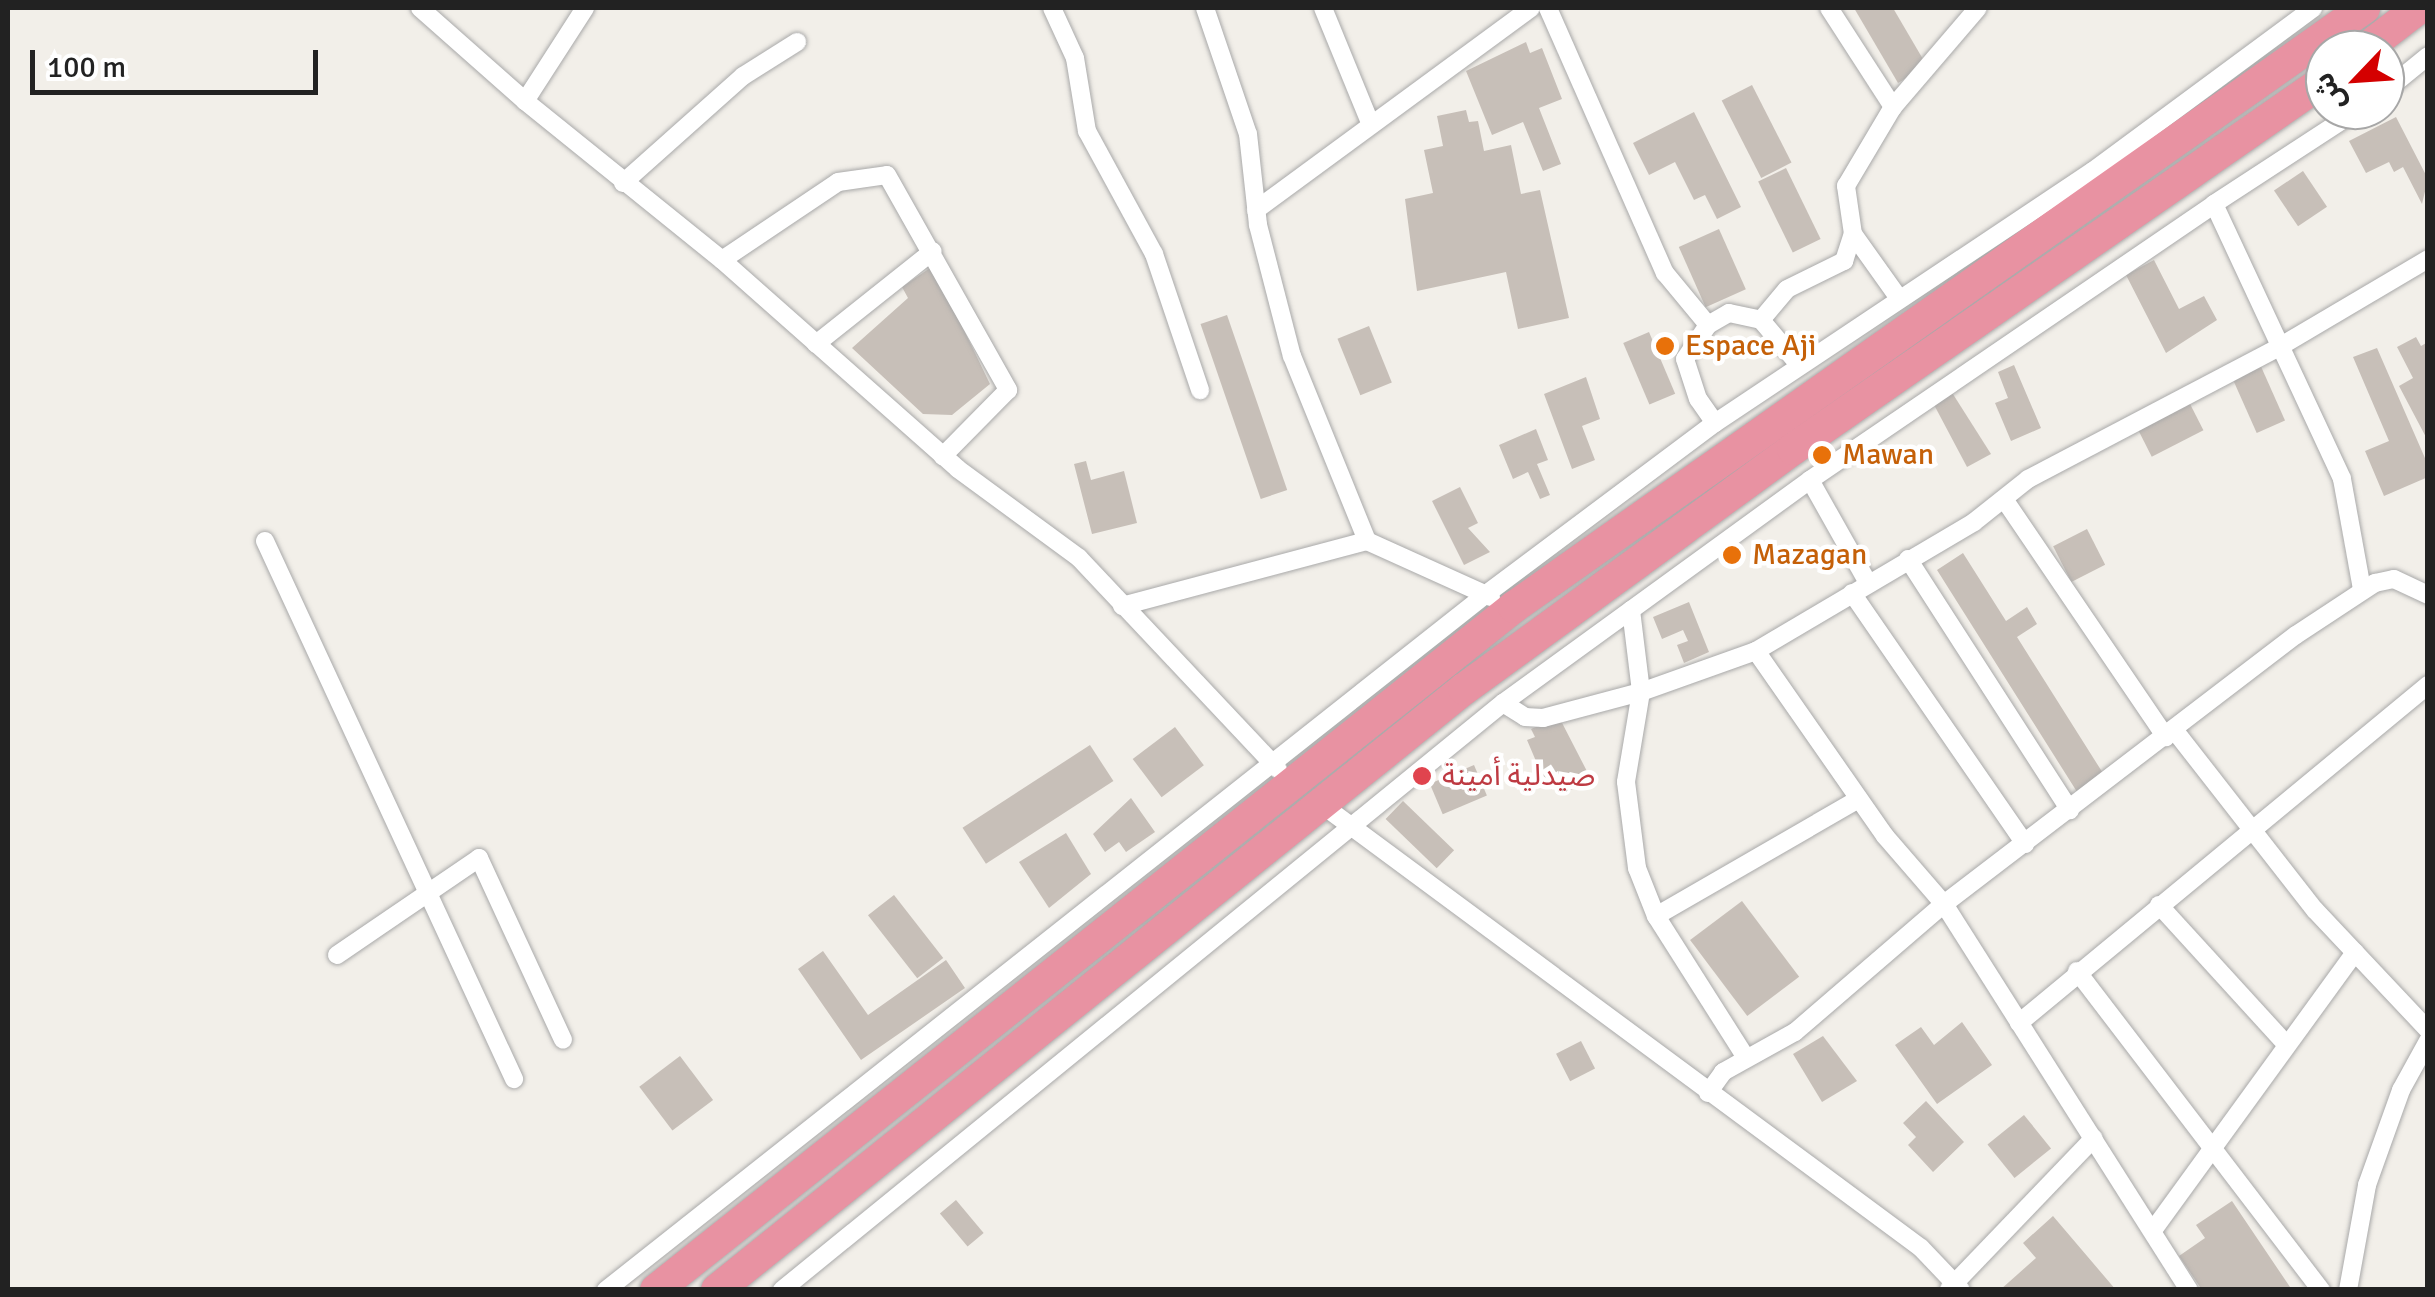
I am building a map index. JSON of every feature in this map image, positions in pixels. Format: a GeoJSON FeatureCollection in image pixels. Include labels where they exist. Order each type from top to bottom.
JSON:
{"type":"FeatureCollection","features":[{"type":"Feature","properties":{"kind":"highway"},"geometry":{"type":"LineString","coordinates":[[656,1290],[1282,773],[1499,601],[2364,8]]}},
{"type":"Feature","properties":{"kind":"highway"},"geometry":{"type":"LineString","coordinates":[[2390,30],[2419,8]]}},
{"type":"Feature","properties":{"kind":"highway"},"geometry":{"type":"LineString","coordinates":[[717,1290],[1320,804],[1613,578],[2305,94]]}},
{"type":"Feature","properties":{"kind":"street"},"geometry":{"type":"LineString","coordinates":[[420,8],[622,183],[722,260],[943,456],[1079,558],[1282,773],[1921,1248],[1955,1287],[2094,1138]]}},
{"type":"Feature","properties":{"kind":"street"},"geometry":{"type":"LineString","coordinates":[[525,101],[586,8]]}},
{"type":"Feature","properties":{"kind":"street"},"geometry":{"type":"LineString","coordinates":[[1052,8],[1075,58],[1087,131],[1154,254],[1200,390]]}},
{"type":"Feature","properties":{"kind":"street"},"geometry":{"type":"LineString","coordinates":[[1206,8],[1248,134],[1256,210],[1292,356],[1367,541]]}},
{"type":"Feature","properties":{"kind":"street"},"geometry":{"type":"LineString","coordinates":[[1323,8],[1371,125]]}},
{"type":"Feature","properties":{"kind":"street"},"geometry":{"type":"LineString","coordinates":[[1256,210],[1531,8]]}},
{"type":"Feature","properties":{"kind":"street"},"geometry":{"type":"LineString","coordinates":[[1548,8],[1665,273],[1708,325]]}},
{"type":"Feature","properties":{"kind":"street"},"geometry":{"type":"LineString","coordinates":[[1829,8],[1893,108]]}},
{"type":"Feature","properties":{"kind":"street"},"geometry":{"type":"LineString","coordinates":[[1762,320],[1787,289],[1844,261],[1853,234],[1846,186],[1893,108],[1978,8]]}},
{"type":"Feature","properties":{"kind":"street"},"geometry":{"type":"LineString","coordinates":[[1122,606],[1367,541],[1499,601],[1715,423],[1898,297],[2093,171],[2312,8]]}},
{"type":"Feature","properties":{"kind":"street"},"geometry":{"type":"LineString","coordinates":[[622,183],[742,76],[797,42]]}},
{"type":"Feature","properties":{"kind":"street"},"geometry":{"type":"LineString","coordinates":[[2405,74],[2428,56]]}},
{"type":"Feature","properties":{"kind":"street"},"geometry":{"type":"LineString","coordinates":[[782,1290],[1502,703],[1810,480],[2327,130]]}},
{"type":"Feature","properties":{"kind":"street"},"geometry":{"type":"LineString","coordinates":[[722,260],[838,182],[878,172],[899,189],[1008,390],[943,456]]}},
{"type":"Feature","properties":{"kind":"street"},"geometry":{"type":"LineString","coordinates":[[2214,204],[2347,492],[2362,589]]}},
{"type":"Feature","properties":{"kind":"street"},"geometry":{"type":"LineString","coordinates":[[1853,234],[1898,297]]}},
{"type":"Feature","properties":{"kind":"street"},"geometry":{"type":"LineString","coordinates":[[816,344],[933,250]]}},
{"type":"Feature","properties":{"kind":"street"},"geometry":{"type":"LineString","coordinates":[[1502,703],[1525,717],[1543,718],[1641,692],[1756,651],[2090,445],[2280,346],[2428,260]]}},
{"type":"Feature","properties":{"kind":"street"},"geometry":{"type":"LineString","coordinates":[[1715,423],[1698,400],[1685,359],[1708,325],[1729,313],[1762,320],[1799,364]]}},
{"type":"Feature","properties":{"kind":"street"},"geometry":{"type":"LineString","coordinates":[[1810,480],[1860,588],[2025,844]]}},
{"type":"Feature","properties":{"kind":"street"},"geometry":{"type":"LineString","coordinates":[[2004,500],[2171,734],[2354,952],[2428,1030]]}},
{"type":"Feature","properties":{"kind":"street"},"geometry":{"type":"LineString","coordinates":[[265,541],[514,1079]]}},
{"type":"Feature","properties":{"kind":"street"},"geometry":{"type":"LineString","coordinates":[[1908,559],[2070,810]]}},
{"type":"Feature","properties":{"kind":"street"},"geometry":{"type":"LineString","coordinates":[[1708,1093],[1745,1056],[1795,1032],[1944,904],[2362,589],[2394,579],[2428,595]]}},
{"type":"Feature","properties":{"kind":"street"},"geometry":{"type":"LineString","coordinates":[[1632,610],[1641,692],[1626,782],[1637,868],[1656,916],[1745,1056]]}},
{"type":"Feature","properties":{"kind":"street"},"geometry":{"type":"LineString","coordinates":[[1756,651],[1859,799],[1944,904],[2154,1229],[2189,1290]]}},
{"type":"Feature","properties":{"kind":"street"},"geometry":{"type":"LineString","coordinates":[[2019,1023],[2077,971],[2428,686]]}},
{"type":"Feature","properties":{"kind":"street"},"geometry":{"type":"LineString","coordinates":[[606,1290],[1282,773]]}},
{"type":"Feature","properties":{"kind":"street"},"geometry":{"type":"LineString","coordinates":[[1656,916],[1859,799]]}},
{"type":"Feature","properties":{"kind":"street"},"geometry":{"type":"LineString","coordinates":[[338,956],[478,858],[563,1040]]}},
{"type":"Feature","properties":{"kind":"street"},"geometry":{"type":"LineString","coordinates":[[2159,905],[2285,1043]]}},
{"type":"Feature","properties":{"kind":"street"},"geometry":{"type":"LineString","coordinates":[[2154,1229],[2354,952]]}},
{"type":"Feature","properties":{"kind":"street"},"geometry":{"type":"LineString","coordinates":[[2077,971],[2321,1290]]}},
{"type":"Feature","properties":{"kind":"street"},"geometry":{"type":"LineString","coordinates":[[2348,1290],[2375,1158],[2428,1042]]}},
{"type":"Feature","properties":{"kind":"building"},"geometry":{"type":"Polygon","coordinates":[[[1854,8],[1893,8],[1927,66],[1898,83],[1854,8]]]}},
{"type":"Feature","properties":{"kind":"building"},"geometry":{"type":"Polygon","coordinates":[[[1526,42],[1530,53],[1542,48],[1562,99],[1539,108],[1561,164],[1543,171],[1523,122],[1492,135],[1466,71],[1526,42]]]}},
{"type":"Feature","properties":{"kind":"building"},"geometry":{"type":"Polygon","coordinates":[[[1752,85],[1791,163],[1761,178],[1722,100],[1752,85]]]}},
{"type":"Feature","properties":{"kind":"building"},"geometry":{"type":"Polygon","coordinates":[[[1466,110],[1469,122],[1478,121],[1484,151],[1511,145],[1521,194],[1540,190],[1569,318],[1518,329],[1506,272],[1417,291],[1405,199],[1433,193],[1424,150],[1443,146],[1437,116],[1466,110]]]}},
{"type":"Feature","properties":{"kind":"building"},"geometry":{"type":"Polygon","coordinates":[[[1694,112],[1741,207],[1717,219],[1705,195],[1694,200],[1675,162],[1649,175],[1633,143],[1694,112]]]}},
{"type":"Feature","properties":{"kind":"building"},"geometry":{"type":"Polygon","coordinates":[[[2371,130],[2403,130],[2428,179],[2422,204],[2403,167],[2394,172],[2389,162],[2366,173],[2349,141],[2371,130]]]}},
{"type":"Feature","properties":{"kind":"building"},"geometry":{"type":"Polygon","coordinates":[[[1786,168],[1821,239],[1793,253],[1758,182],[1786,168]]]}},
{"type":"Feature","properties":{"kind":"building"},"geometry":{"type":"Polygon","coordinates":[[[2303,171],[2327,207],[2298,226],[2274,191],[2303,171]]]}},
{"type":"Feature","properties":{"kind":"building"},"geometry":{"type":"Polygon","coordinates":[[[1719,229],[1746,289],[1706,307],[1679,247],[1719,229]]]}},
{"type":"Feature","properties":{"kind":"building"},"geometry":{"type":"Polygon","coordinates":[[[2154,260],[2179,309],[2204,296],[2217,320],[2166,353],[2126,275],[2154,260]]]}},
{"type":"Feature","properties":{"kind":"building"},"geometry":{"type":"Polygon","coordinates":[[[933,266],[990,384],[952,415],[923,414],[852,348],[908,298],[902,287],[933,266]]]}},
{"type":"Feature","properties":{"kind":"building"},"geometry":{"type":"Polygon","coordinates":[[[1227,315],[1287,490],[1261,499],[1201,324],[1227,315]]]}},
{"type":"Feature","properties":{"kind":"building"},"geometry":{"type":"Polygon","coordinates":[[[1369,326],[1392,383],[1360,395],[1337,339],[1369,326]]]}},
{"type":"Feature","properties":{"kind":"building"},"geometry":{"type":"Polygon","coordinates":[[[1649,332],[1675,394],[1649,405],[1623,343],[1649,332]]]}},
{"type":"Feature","properties":{"kind":"building"},"geometry":{"type":"Polygon","coordinates":[[[2416,337],[2421,346],[2428,342],[2428,441],[2399,386],[2413,378],[2397,347],[2416,337]]]}},
{"type":"Feature","properties":{"kind":"building"},"geometry":{"type":"Polygon","coordinates":[[[2377,348],[2428,465],[2428,477],[2384,496],[2365,451],[2389,441],[2353,357],[2377,348]]]}},
{"type":"Feature","properties":{"kind":"building"},"geometry":{"type":"Polygon","coordinates":[[[2259,362],[2285,420],[2257,433],[2231,375],[2259,362]]]}},
{"type":"Feature","properties":{"kind":"building"},"geometry":{"type":"Polygon","coordinates":[[[2014,365],[2041,428],[2011,441],[1995,403],[2008,398],[1998,372],[2014,365]]]}},
{"type":"Feature","properties":{"kind":"building"},"geometry":{"type":"Polygon","coordinates":[[[1586,377],[1600,419],[1582,426],[1595,460],[1572,469],[1544,394],[1586,377]]]}},
{"type":"Feature","properties":{"kind":"building"},"geometry":{"type":"Polygon","coordinates":[[[1951,391],[1991,454],[1967,467],[1932,401],[1951,391]]]}},
{"type":"Feature","properties":{"kind":"building"},"geometry":{"type":"Polygon","coordinates":[[[2188,400],[2203,430],[2152,457],[2136,426],[2188,400]]]}},
{"type":"Feature","properties":{"kind":"building"},"geometry":{"type":"Polygon","coordinates":[[[1536,429],[1548,460],[1537,464],[1550,495],[1540,499],[1528,472],[1513,479],[1499,445],[1536,429]]]}},
{"type":"Feature","properties":{"kind":"building"},"geometry":{"type":"Polygon","coordinates":[[[1086,461],[1091,480],[1124,471],[1137,523],[1092,534],[1074,464],[1086,461]]]}},
{"type":"Feature","properties":{"kind":"building"},"geometry":{"type":"Polygon","coordinates":[[[1460,487],[1478,523],[1468,528],[1490,552],[1464,565],[1432,501],[1460,487]]]}},
{"type":"Feature","properties":{"kind":"building"},"geometry":{"type":"Polygon","coordinates":[[[2087,529],[2105,565],[2071,582],[2053,546],[2087,529]]]}},
{"type":"Feature","properties":{"kind":"building"},"geometry":{"type":"Polygon","coordinates":[[[1963,553],[2006,621],[2027,607],[2037,624],[2017,637],[2106,778],[2079,795],[1937,570],[1963,553]]]}},
{"type":"Feature","properties":{"kind":"building"},"geometry":{"type":"Polygon","coordinates":[[[1689,602],[1709,652],[1684,663],[1677,645],[1688,641],[1683,630],[1662,639],[1653,617],[1689,602]]]}},
{"type":"Feature","properties":{"kind":"building"},"geometry":{"type":"Polygon","coordinates":[[[1559,717],[1592,781],[1563,793],[1559,782],[1547,787],[1527,740],[1535,737],[1531,729],[1559,717]]]}},
{"type":"Feature","properties":{"kind":"building"},"geometry":{"type":"Polygon","coordinates":[[[1175,727],[1204,765],[1162,797],[1133,759],[1175,727]]]}},
{"type":"Feature","properties":{"kind":"building"},"geometry":{"type":"Polygon","coordinates":[[[1090,745],[1113,781],[986,864],[963,828],[1090,745]]]}},
{"type":"Feature","properties":{"kind":"building"},"geometry":{"type":"Polygon","coordinates":[[[1474,765],[1487,795],[1443,814],[1430,784],[1474,765]]]}},
{"type":"Feature","properties":{"kind":"building"},"geometry":{"type":"Polygon","coordinates":[[[1131,798],[1155,832],[1126,852],[1119,842],[1105,852],[1093,834],[1131,798]]]}},
{"type":"Feature","properties":{"kind":"building"},"geometry":{"type":"Polygon","coordinates":[[[1403,801],[1454,850],[1437,868],[1386,819],[1403,801]]]}},
{"type":"Feature","properties":{"kind":"building"},"geometry":{"type":"Polygon","coordinates":[[[1066,833],[1091,874],[1049,908],[1019,862],[1066,833]]]}},
{"type":"Feature","properties":{"kind":"building"},"geometry":{"type":"Polygon","coordinates":[[[894,895],[943,958],[917,978],[868,915],[894,895]]]}},
{"type":"Feature","properties":{"kind":"building"},"geometry":{"type":"Polygon","coordinates":[[[1742,901],[1799,977],[1747,1016],[1690,940],[1742,901]]]}},
{"type":"Feature","properties":{"kind":"building"},"geometry":{"type":"Polygon","coordinates":[[[823,951],[868,1015],[946,960],[965,988],[861,1060],[798,969],[823,951]]]}},
{"type":"Feature","properties":{"kind":"building"},"geometry":{"type":"Polygon","coordinates":[[[1962,1022],[1992,1065],[1937,1104],[1895,1045],[1921,1027],[1934,1045],[1962,1022]]]}},
{"type":"Feature","properties":{"kind":"building"},"geometry":{"type":"Polygon","coordinates":[[[1823,1036],[1857,1081],[1822,1102],[1793,1054],[1823,1036]]]}},
{"type":"Feature","properties":{"kind":"building"},"geometry":{"type":"Polygon","coordinates":[[[1581,1041],[1595,1069],[1570,1081],[1556,1054],[1581,1041]]]}},
{"type":"Feature","properties":{"kind":"building"},"geometry":{"type":"Polygon","coordinates":[[[680,1056],[713,1100],[672,1131],[639,1087],[680,1056]]]}},
{"type":"Feature","properties":{"kind":"building"},"geometry":{"type":"Polygon","coordinates":[[[1926,1101],[1964,1142],[1933,1172],[1908,1145],[1916,1137],[1903,1123],[1926,1101]]]}},
{"type":"Feature","properties":{"kind":"building"},"geometry":{"type":"Polygon","coordinates":[[[2024,1115],[2051,1148],[2015,1178],[1987,1145],[2024,1115]]]}},
{"type":"Feature","properties":{"kind":"building"},"geometry":{"type":"Polygon","coordinates":[[[956,1200],[984,1233],[968,1246],[940,1213],[956,1200]]]}},
{"type":"Feature","properties":{"kind":"building"},"geometry":{"type":"Polygon","coordinates":[[[2232,1201],[2292,1290],[2202,1290],[2179,1256],[2205,1238],[2196,1225],[2232,1201]]]}},
{"type":"Feature","properties":{"kind":"building"},"geometry":{"type":"Polygon","coordinates":[[[2053,1216],[2116,1290],[2000,1290],[2036,1258],[2023,1243],[2053,1216]]]}},
{"type":"Feature","properties":{"kind":"place","name":"Espace Aji"},"geometry":{"type":"Point","coordinates":[1665,346]}},
{"type":"Feature","properties":{"kind":"place","name":"Mawan"},"geometry":{"type":"Point","coordinates":[1822,455]}},
{"type":"Feature","properties":{"kind":"place","name":"Mazagan"},"geometry":{"type":"Point","coordinates":[1732,555]}},
{"type":"Feature","properties":{"kind":"place","name":"صيدلية أمينة"},"geometry":{"type":"Point","coordinates":[1422,776]}}]}
